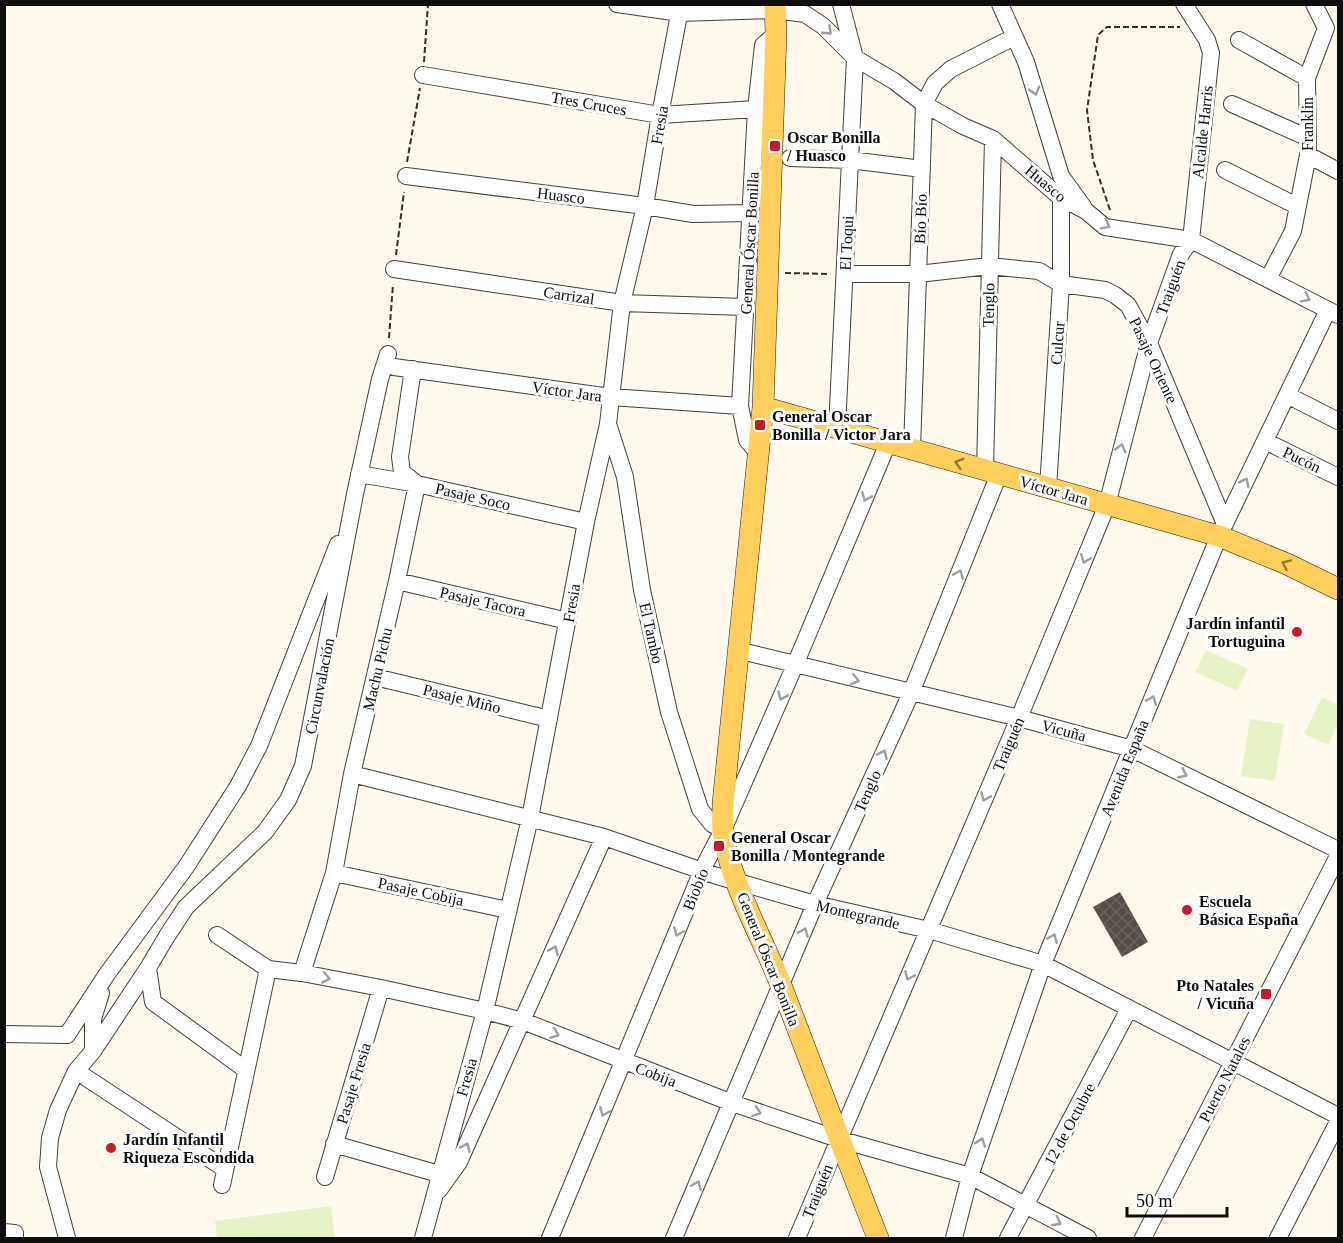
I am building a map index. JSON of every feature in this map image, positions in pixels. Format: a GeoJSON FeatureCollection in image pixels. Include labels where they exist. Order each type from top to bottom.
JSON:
{"type":"FeatureCollection","features":[{"type":"Feature","properties":{"kind":"main road","name":"General Óscar Bonilla"},"geometry":{"type":"LineString","coordinates":[[775,7],[776,34],[763,407],[737,650],[723,803],[723,830],[728,857],[737,881],[781,986],[878,1239]]}},
{"type":"Feature","properties":{"kind":"main road","name":"Víctor Jara"},"geometry":{"type":"LineString","coordinates":[[763,407],[1107,505],[1222,530],[1338,589]]}},
{"type":"Feature","properties":{"kind":"street","name":"Huasco"},"geometry":{"type":"LineString","coordinates":[[617,4],[681,9],[775,7],[805,14],[823,26],[855,58],[894,81],[924,105],[993,139],[1061,198],[1086,211],[1105,227],[1191,240],[1333,313]]}},
{"type":"Feature","properties":{"kind":"street","name":"El Toqui"},"geometry":{"type":"LineString","coordinates":[[837,428],[855,58],[841,4]]}},
{"type":"Feature","properties":{"kind":"street"},"geometry":{"type":"LineString","coordinates":[[1000,4],[1026,62],[1061,176],[1086,211]]}},
{"type":"Feature","properties":{"kind":"street","name":"Alcalde Harris"},"geometry":{"type":"LineString","coordinates":[[1184,4],[1210,46],[1211,53],[1191,240]]}},
{"type":"Feature","properties":{"kind":"street","name":"Franklin"},"geometry":{"type":"LineString","coordinates":[[1268,279],[1293,231],[1308,155],[1307,78],[1332,32],[1314,4]]}},
{"type":"Feature","properties":{"kind":"street","name":"Fresia"},"geometry":{"type":"LineString","coordinates":[[423,1239],[485,1011],[530,818],[586,522],[608,424],[622,303],[645,206],[681,9]]}},
{"type":"Feature","properties":{"kind":"street","name":"General Óscar Bonilla"},"geometry":{"type":"LineString","coordinates":[[758,453],[747,440],[740,406],[756,109],[763,45],[776,34]]}},
{"type":"Feature","properties":{"kind":"street","name":"Bío Bío"},"geometry":{"type":"LineString","coordinates":[[912,449],[924,105],[935,83],[951,69],[1014,37]]}},
{"type":"Feature","properties":{"kind":"street"},"geometry":{"type":"LineString","coordinates":[[1239,40],[1307,78]]}},
{"type":"Feature","properties":{"kind":"street","name":"Tres Cruces"},"geometry":{"type":"LineString","coordinates":[[423,75],[660,116],[756,109]]}},
{"type":"Feature","properties":{"kind":"street"},"geometry":{"type":"LineString","coordinates":[[1232,104],[1306,137]]}},
{"type":"Feature","properties":{"kind":"street","name":"Tenglo"},"geometry":{"type":"LineString","coordinates":[[674,1239],[815,904],[911,693],[992,472],[989,266],[993,139]]}},
{"type":"Feature","properties":{"kind":"street"},"geometry":{"type":"LineString","coordinates":[[1308,155],[1338,171]]}},
{"type":"Feature","properties":{"kind":"street"},"geometry":{"type":"LineString","coordinates":[[790,158],[850,160],[922,169]]}},
{"type":"Feature","properties":{"kind":"street"},"geometry":{"type":"LineString","coordinates":[[1225,170],[1297,206]]}},
{"type":"Feature","properties":{"kind":"street","name":"Huasco"},"geometry":{"type":"LineString","coordinates":[[406,176],[693,214],[751,213]]}},
{"type":"Feature","properties":{"kind":"street","name":"Culcur"},"geometry":{"type":"LineString","coordinates":[[1048,488],[1061,284],[1061,198]]}},
{"type":"Feature","properties":{"kind":"street","name":"Traiguén"},"geometry":{"type":"LineString","coordinates":[[797,1239],[1019,718],[1107,505],[1149,343],[1173,274],[1191,240]]}},
{"type":"Feature","properties":{"kind":"street","name":"Pasaje Oriente"},"geometry":{"type":"LineString","coordinates":[[845,274],[918,274],[989,266],[1040,271],[1061,284],[1105,290],[1115,295],[1128,305],[1149,343],[1222,530]]}},
{"type":"Feature","properties":{"kind":"street","name":"Carrizal"},"geometry":{"type":"LineString","coordinates":[[394,269],[622,303],[746,307]]}},
{"type":"Feature","properties":{"kind":"street","name":"Avenida España"},"geometry":{"type":"LineString","coordinates":[[954,1239],[970,1176],[1043,964],[1222,530],[1287,395],[1333,313]]}},
{"type":"Feature","properties":{"kind":"street","name":"Víctor Jara"},"geometry":{"type":"LineString","coordinates":[[391,360],[413,369],[611,397],[740,406]]}},
{"type":"Feature","properties":{"kind":"street","name":"Circunvalación"},"geometry":{"type":"LineString","coordinates":[[67,1239],[48,1167],[50,1138],[58,1110],[75,1071],[93,1051],[186,907],[266,832],[288,800],[303,766],[359,474],[380,379],[391,360]]}},
{"type":"Feature","properties":{"kind":"street"},"geometry":{"type":"LineString","coordinates":[[413,369],[400,457],[402,472],[417,484]]}},
{"type":"Feature","properties":{"kind":"street"},"geometry":{"type":"LineString","coordinates":[[1287,395],[1338,421]]}},
{"type":"Feature","properties":{"kind":"street","name":"El Tambo"},"geometry":{"type":"LineString","coordinates":[[608,424],[625,477],[642,590],[669,712],[700,809],[712,824],[723,830]]}},
{"type":"Feature","properties":{"kind":"street","name":"Pucón"},"geometry":{"type":"LineString","coordinates":[[1265,441],[1338,477]]}},
{"type":"Feature","properties":{"kind":"street","name":"Biobío"},"geometry":{"type":"LineString","coordinates":[[550,1239],[703,871],[795,665],[888,443]]}},
{"type":"Feature","properties":{"kind":"street","name":"Pasaje Soco"},"geometry":{"type":"LineString","coordinates":[[359,474],[417,484],[586,522]]}},
{"type":"Feature","properties":{"kind":"street","name":"Machu Pichu"},"geometry":{"type":"LineString","coordinates":[[302,973],[334,873],[352,774],[417,484]]}},
{"type":"Feature","properties":{"kind":"street"},"geometry":{"type":"LineString","coordinates":[[4,1034],[67,1035],[108,974],[186,867],[238,786],[259,746],[353,506]]}},
{"type":"Feature","properties":{"kind":"street","name":"Pasaje Tacora"},"geometry":{"type":"LineString","coordinates":[[397,581],[568,621]]}},
{"type":"Feature","properties":{"kind":"street","name":"Vicuña"},"geometry":{"type":"LineString","coordinates":[[737,650],[1019,718],[1132,749],[1338,850]]}},
{"type":"Feature","properties":{"kind":"street","name":"Pasaje Miño"},"geometry":{"type":"LineString","coordinates":[[375,676],[549,719]]}},
{"type":"Feature","properties":{"kind":"street","name":"Montegrande"},"geometry":{"type":"LineString","coordinates":[[352,774],[604,837],[703,871],[815,904],[929,930],[1043,964],[1338,1116]]}},
{"type":"Feature","properties":{"kind":"street","name":"Fresia"},"geometry":{"type":"LineString","coordinates":[[435,1196],[459,1162],[604,837]]}},
{"type":"Feature","properties":{"kind":"street","name":"Puerto Natales"},"geometry":{"type":"LineString","coordinates":[[1143,1239],[1338,856]]}},
{"type":"Feature","properties":{"kind":"street","name":"Pasaje Cobija"},"geometry":{"type":"LineString","coordinates":[[334,873],[508,910]]}},
{"type":"Feature","properties":{"kind":"street","name":"Cobija"},"geometry":{"type":"LineString","coordinates":[[217,935],[268,969],[381,988],[523,1021],[732,1103],[838,1139],[970,1176],[1088,1239]]}},
{"type":"Feature","properties":{"kind":"street"},"geometry":{"type":"LineString","coordinates":[[148,968],[153,1002],[246,1070]]}},
{"type":"Feature","properties":{"kind":"street"},"geometry":{"type":"LineString","coordinates":[[75,1071],[224,1177],[268,969]]}},
{"type":"Feature","properties":{"kind":"street"},"geometry":{"type":"LineString","coordinates":[[93,1051],[93,1019],[108,974]]}},
{"type":"Feature","properties":{"kind":"street","name":"Pasaje Fresia"},"geometry":{"type":"LineString","coordinates":[[325,1177],[381,988]]}},
{"type":"Feature","properties":{"kind":"street","name":"12 de Octubre"},"geometry":{"type":"LineString","coordinates":[[1008,1239],[1130,1008]]}},
{"type":"Feature","properties":{"kind":"street"},"geometry":{"type":"LineString","coordinates":[[1278,1239],[1338,1122]]}},
{"type":"Feature","properties":{"kind":"street"},"geometry":{"type":"LineString","coordinates":[[334,1144],[439,1174]]}},
{"type":"Feature","properties":{"kind":"street"},"geometry":{"type":"LineString","coordinates":[[4,1232],[15,1233],[15,1239]]}},
{"type":"Feature","properties":{"kind":"path"},"geometry":{"type":"LineString","coordinates":[[1116,230],[1093,160],[1087,110],[1098,34],[1107,27],[1199,27]]}},
{"type":"Feature","properties":{"kind":"path"},"geometry":{"type":"LineString","coordinates":[[767,273],[845,274]]}},
{"type":"Feature","properties":{"kind":"green space"},"geometry":{"type":"Polygon","coordinates":[[[1206,650],[1248,669],[1237,691],[1195,672],[1206,650]]]}},
{"type":"Feature","properties":{"kind":"green space"},"geometry":{"type":"Polygon","coordinates":[[[1322,697],[1338,705],[1338,724],[1328,745],[1304,734],[1322,697]]]}},
{"type":"Feature","properties":{"kind":"green space"},"geometry":{"type":"Polygon","coordinates":[[[1250,719],[1284,724],[1275,781],[1241,776],[1250,719]]]}},
{"type":"Feature","properties":{"kind":"green space"},"geometry":{"type":"Polygon","coordinates":[[[331,1206],[335,1238],[217,1238],[215,1221],[331,1206]]]}},
{"type":"Feature","properties":{"kind":"building"},"geometry":{"type":"Polygon","coordinates":[[[1120,892],[1148,942],[1122,957],[1093,907],[1120,892]]]}},
{"type":"Feature","properties":{"kind":"place","name":"Oscar Bonilla / Huasco"},"geometry":{"type":"Point","coordinates":[775,146]}},
{"type":"Feature","properties":{"kind":"place","name":"General Oscar Bonilla / Victor Jara"},"geometry":{"type":"Point","coordinates":[760,425]}},
{"type":"Feature","properties":{"kind":"place","name":"Jardín infantil Tortuguina"},"geometry":{"type":"Point","coordinates":[1297,632]}},
{"type":"Feature","properties":{"kind":"place","name":"General Oscar Bonilla / Montegrande"},"geometry":{"type":"Point","coordinates":[719,846]}},
{"type":"Feature","properties":{"kind":"place","name":"Escuela Básica España"},"geometry":{"type":"Point","coordinates":[1187,910]}},
{"type":"Feature","properties":{"kind":"place","name":"Pto Natales / Vicuña"},"geometry":{"type":"Point","coordinates":[1266,994]}},
{"type":"Feature","properties":{"kind":"place","name":"Jardín Infantil Riqueza Escondida"},"geometry":{"type":"Point","coordinates":[111,1148]}}]}
